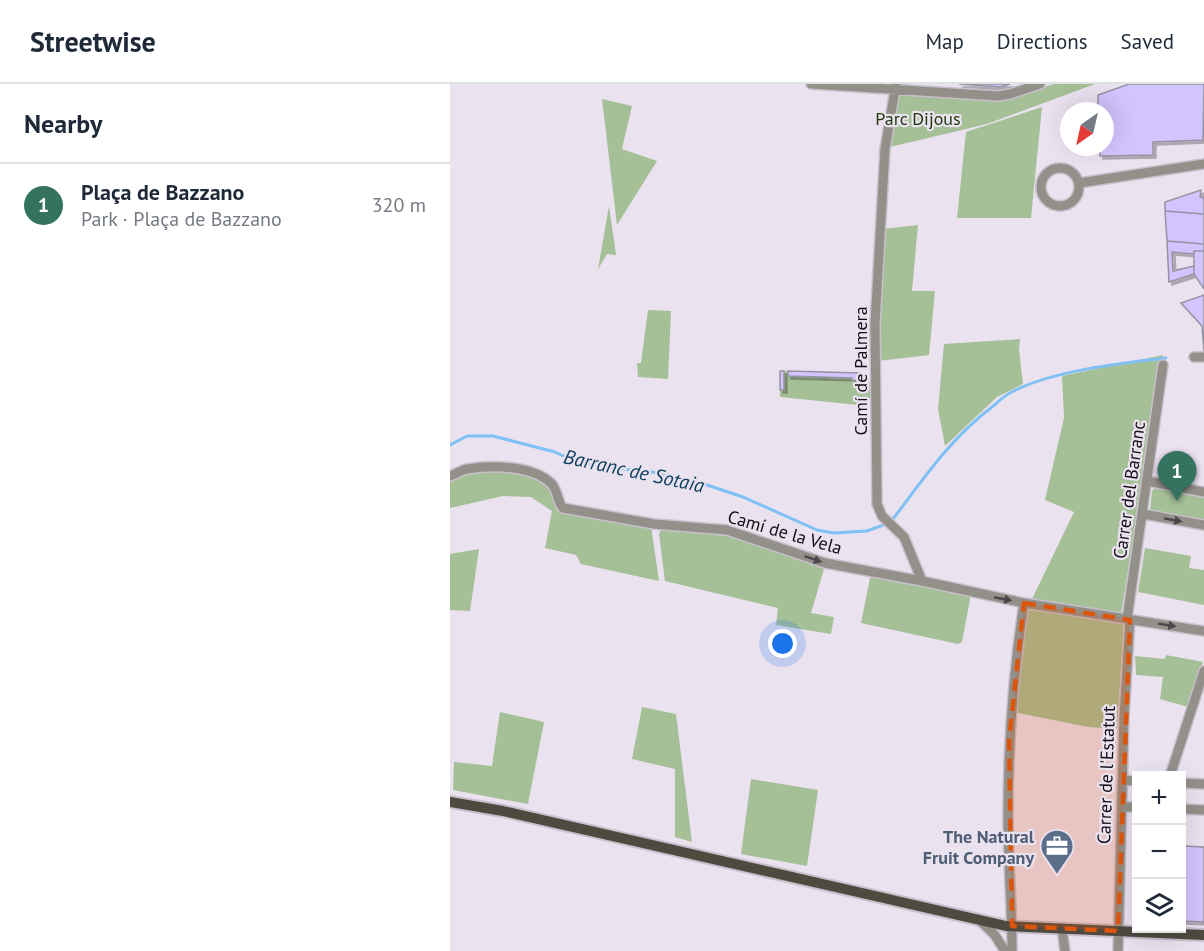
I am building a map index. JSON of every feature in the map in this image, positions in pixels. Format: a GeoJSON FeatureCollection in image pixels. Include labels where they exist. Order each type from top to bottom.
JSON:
{"type":"FeatureCollection","features":[{"type":"Feature","properties":{"kind":"main road"},"geometry":{"type":"LineString","coordinates":[[450,802],[1012,926],[1204,935]]}},
{"type":"Feature","properties":{"kind":"street"},"geometry":{"type":"LineString","coordinates":[[812,84],[895,87],[998,96],[1040,84]]}},
{"type":"Feature","properties":{"kind":"street","name":"Camí de Palmera"},"geometry":{"type":"LineString","coordinates":[[895,87],[885,149],[875,324],[877,504],[882,516],[904,537],[922,580]]}},
{"type":"Feature","properties":{"kind":"street"},"geometry":{"type":"LineString","coordinates":[[1079,183],[1204,164]]}},
{"type":"Feature","properties":{"kind":"street"},"geometry":{"type":"LineString","coordinates":[[1059,167],[1070,170],[1079,183],[1077,196],[1069,204],[1063,206],[1050,204],[1041,193],[1042,177],[1052,169],[1059,167]]}},
{"type":"Feature","properties":{"kind":"street","name":"Carrer del Barranc"},"geometry":{"type":"LineString","coordinates":[[1128,619],[1164,365]]}},
{"type":"Feature","properties":{"kind":"street","name":"Camí de la Vela"},"geometry":{"type":"LineString","coordinates":[[450,476],[465,469],[500,467],[528,472],[549,481],[554,486],[562,508],[654,524],[727,530],[825,563],[922,580],[1023,603],[1204,631]]}},
{"type":"Feature","properties":{"kind":"street"},"geometry":{"type":"LineString","coordinates":[[1147,481],[1204,492]]}},
{"type":"Feature","properties":{"kind":"street"},"geometry":{"type":"LineString","coordinates":[[1143,514],[1204,525]]}},
{"type":"Feature","properties":{"kind":"street"},"geometry":{"type":"LineString","coordinates":[[1012,951],[1008,820],[1009,740],[1023,603]]}},
{"type":"Feature","properties":{"kind":"street","name":"Carrer de l'Estatut"},"geometry":{"type":"LineString","coordinates":[[1118,951],[1128,619]]}},
{"type":"Feature","properties":{"kind":"street"},"geometry":{"type":"LineString","coordinates":[[1172,771],[1204,671]]}},
{"type":"Feature","properties":{"kind":"street"},"geometry":{"type":"LineString","coordinates":[[1123,780],[1132,781]]}},
{"type":"Feature","properties":{"kind":"street"},"geometry":{"type":"LineString","coordinates":[[1186,783],[1204,784]]}},
{"type":"Feature","properties":{"kind":"street"},"geometry":{"type":"LineString","coordinates":[[1122,807],[1132,807]]}},
{"type":"Feature","properties":{"kind":"street"},"geometry":{"type":"LineString","coordinates":[[1186,809],[1204,810]]}},
{"type":"Feature","properties":{"kind":"street"},"geometry":{"type":"LineString","coordinates":[[978,919],[994,934],[1005,951]]}},
{"type":"Feature","properties":{"kind":"street"},"geometry":{"type":"LineString","coordinates":[[1062,928],[1065,951]]}},
{"type":"Feature","properties":{"kind":"highlighted area"},"geometry":{"type":"Polygon","coordinates":[[[1024,603],[1130,620],[1118,931],[1012,926],[1009,740],[1024,603]]]}},
{"type":"Feature","properties":{"kind":"green space","name":"Parc Dijous"},"geometry":{"type":"Polygon","coordinates":[[[1054,84],[1095,84],[987,124],[890,147],[899,94],[1001,100],[1054,84]]]}},
{"type":"Feature","properties":{"kind":"green space"},"geometry":{"type":"Polygon","coordinates":[[[602,99],[632,106],[622,149],[657,161],[617,225],[602,99]]]}},
{"type":"Feature","properties":{"kind":"green space"},"geometry":{"type":"Polygon","coordinates":[[[1042,107],[1031,218],[957,218],[966,132],[1042,107]]]}},
{"type":"Feature","properties":{"kind":"green space"},"geometry":{"type":"Polygon","coordinates":[[[609,206],[616,255],[607,254],[598,269],[609,206]]]}},
{"type":"Feature","properties":{"kind":"green space"},"geometry":{"type":"Polygon","coordinates":[[[918,225],[912,291],[935,291],[929,355],[878,361],[882,229],[918,225]]]}},
{"type":"Feature","properties":{"kind":"green space"},"geometry":{"type":"Polygon","coordinates":[[[648,310],[671,311],[668,379],[638,377],[637,363],[641,363],[648,310]]]}},
{"type":"Feature","properties":{"kind":"green space"},"geometry":{"type":"Polygon","coordinates":[[[1020,339],[1023,384],[997,397],[945,446],[938,409],[944,344],[1020,339]]]}},
{"type":"Feature","properties":{"kind":"green space"},"geometry":{"type":"Polygon","coordinates":[[[1163,355],[1121,614],[1032,599],[1074,512],[1045,500],[1064,418],[1062,376],[1163,355]]]}},
{"type":"Feature","properties":{"kind":"green space"},"geometry":{"type":"Polygon","coordinates":[[[780,371],[860,373],[860,381],[871,382],[871,398],[859,397],[858,405],[780,397],[780,371]]]}},
{"type":"Feature","properties":{"kind":"green space"},"geometry":{"type":"Polygon","coordinates":[[[508,470],[528,474],[547,484],[557,511],[651,526],[659,581],[581,564],[576,555],[545,548],[552,511],[531,497],[503,496],[450,508],[450,478],[470,472],[508,470]]]}},
{"type":"Feature","properties":{"kind":"green space"},"geometry":{"type":"Polygon","coordinates":[[[1156,486],[1204,495],[1204,522],[1150,512],[1152,491],[1156,486]]]}},
{"type":"Feature","properties":{"kind":"green space"},"geometry":{"type":"Polygon","coordinates":[[[662,528],[721,531],[750,539],[824,569],[811,613],[834,617],[831,634],[776,625],[778,608],[665,581],[659,534],[662,528]]]}},
{"type":"Feature","properties":{"kind":"green space"},"geometry":{"type":"Polygon","coordinates":[[[1145,548],[1191,556],[1189,568],[1204,570],[1204,605],[1138,592],[1145,548]]]}},
{"type":"Feature","properties":{"kind":"green space"},"geometry":{"type":"Polygon","coordinates":[[[479,549],[470,611],[450,610],[450,554],[479,549]]]}},
{"type":"Feature","properties":{"kind":"green space"},"geometry":{"type":"Polygon","coordinates":[[[871,573],[971,594],[962,642],[958,644],[861,623],[871,573]]]}},
{"type":"Feature","properties":{"kind":"green space"},"geometry":{"type":"Polygon","coordinates":[[[1025,608],[1124,621],[1117,729],[1088,727],[1013,712],[1025,608]]]}},
{"type":"Feature","properties":{"kind":"green space"},"geometry":{"type":"Polygon","coordinates":[[[1166,655],[1203,662],[1188,707],[1160,699],[1163,677],[1136,675],[1135,656],[1165,659],[1166,655]]]}},
{"type":"Feature","properties":{"kind":"green space"},"geometry":{"type":"Polygon","coordinates":[[[642,707],[676,714],[692,842],[675,837],[675,769],[632,759],[642,707]]]}},
{"type":"Feature","properties":{"kind":"green space"},"geometry":{"type":"Polygon","coordinates":[[[500,712],[544,722],[528,804],[453,790],[454,762],[492,766],[500,712]]]}},
{"type":"Feature","properties":{"kind":"green space"},"geometry":{"type":"Polygon","coordinates":[[[751,779],[818,790],[807,866],[741,854],[751,779]]]}},
{"type":"Feature","properties":{"kind":"building"},"geometry":{"type":"Polygon","coordinates":[[[959,84],[1010,84],[1000,87],[959,84]]]}},
{"type":"Feature","properties":{"kind":"building"},"geometry":{"type":"Polygon","coordinates":[[[1129,84],[1204,84],[1203,140],[1153,142],[1153,155],[1114,156],[1114,102],[1098,102],[1098,95],[1129,84]]]}},
{"type":"Feature","properties":{"kind":"building"},"geometry":{"type":"Polygon","coordinates":[[[1201,190],[1200,197],[1204,198],[1204,214],[1165,211],[1165,202],[1201,190]]]}},
{"type":"Feature","properties":{"kind":"building"},"geometry":{"type":"Polygon","coordinates":[[[1165,211],[1204,214],[1204,244],[1167,241],[1165,211]]]}},
{"type":"Feature","properties":{"kind":"building"},"geometry":{"type":"Polygon","coordinates":[[[1167,241],[1204,244],[1204,251],[1194,251],[1194,254],[1172,252],[1173,271],[1194,266],[1194,274],[1169,282],[1167,241]]]}},
{"type":"Feature","properties":{"kind":"building"},"geometry":{"type":"Polygon","coordinates":[[[1194,251],[1204,251],[1204,289],[1194,274],[1194,251]]]}},
{"type":"Feature","properties":{"kind":"building"},"geometry":{"type":"Polygon","coordinates":[[[1204,295],[1204,351],[1202,326],[1181,303],[1204,295]]]}},
{"type":"Feature","properties":{"kind":"building"},"geometry":{"type":"Polygon","coordinates":[[[780,371],[784,371],[784,390],[780,390],[780,371]]]}},
{"type":"Feature","properties":{"kind":"building"},"geometry":{"type":"Polygon","coordinates":[[[788,371],[860,373],[860,381],[852,380],[852,378],[788,376],[788,371]]]}},
{"type":"Feature","properties":{"kind":"building"},"geometry":{"type":"Polygon","coordinates":[[[1186,846],[1204,847],[1204,922],[1186,921],[1186,846]]]}},
{"type":"Feature","properties":{"kind":"waterway","name":"Barranc de Sotaia"},"geometry":{"type":"LineString","coordinates":[[893,519],[951,445],[977,419],[1008,394],[1026,385],[1065,374],[1107,365],[1166,358]]}},
{"type":"Feature","properties":{"kind":"waterway","name":"Barranc de Sotaia"},"geometry":{"type":"LineString","coordinates":[[450,445],[467,436],[493,436],[555,452],[574,461],[660,473],[698,482],[743,497],[817,530],[834,533],[867,531],[886,524]]}},
{"type":"Feature","properties":{"kind":"place","name":"Plaça de Bazzano"},"geometry":{"type":"Point","coordinates":[1177,501]}},
{"type":"Feature","properties":{"kind":"place","name":"The Natural Fruit Company"},"geometry":{"type":"Point","coordinates":[1057,875]}}]}
